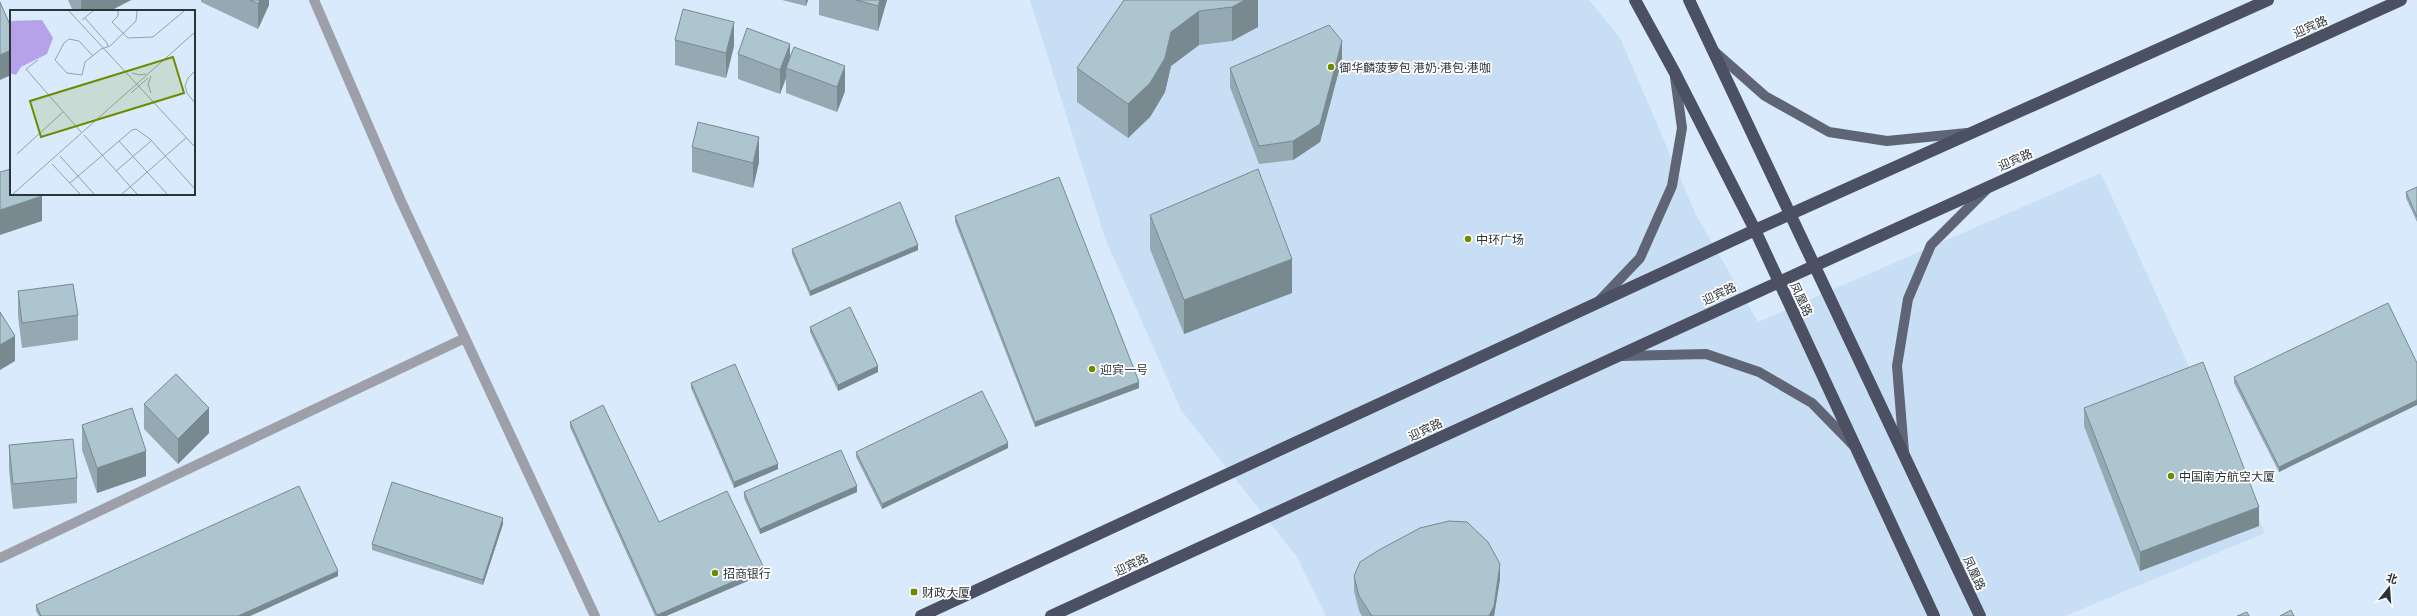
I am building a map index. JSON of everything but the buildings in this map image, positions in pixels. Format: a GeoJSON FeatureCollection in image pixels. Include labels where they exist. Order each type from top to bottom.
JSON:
{"type":"FeatureCollection","features":[{"type":"Feature","properties":{"kind":"highway","name":"凤凰路"},"geometry":{"type":"LineString","coordinates":[[1635,0],[1675,73],[1755,230],[1934,616]]}},
{"type":"Feature","properties":{"kind":"highway","name":"凤凰路"},"geometry":{"type":"LineString","coordinates":[[1689,0],[1980,616]]}},
{"type":"Feature","properties":{"kind":"highway"},"geometry":{"type":"LineString","coordinates":[[921,616],[1755,230],[2268,0]]}},
{"type":"Feature","properties":{"kind":"highway","name":"迎宾路"},"geometry":{"type":"LineString","coordinates":[[1051,616],[1991,185],[2401,0]]}},
{"type":"Feature","properties":{"kind":"main road"},"geometry":{"type":"LineString","coordinates":[[1714,51],[1765,96],[1828,132],[1887,141],[1973,133]]}},
{"type":"Feature","properties":{"kind":"main road"},"geometry":{"type":"LineString","coordinates":[[1596,303],[1640,258],[1672,186],[1682,128],[1675,73]]}},
{"type":"Feature","properties":{"kind":"main road"},"geometry":{"type":"LineString","coordinates":[[1904,456],[1897,366],[1908,299],[1931,245],[1991,185]]}},
{"type":"Feature","properties":{"kind":"main road"},"geometry":{"type":"LineString","coordinates":[[1617,356],[1706,354],[1759,372],[1812,403],[1856,448]]}},
{"type":"Feature","properties":{"kind":"street"},"geometry":{"type":"LineString","coordinates":[[314,0],[401,201],[595,616]]}},
{"type":"Feature","properties":{"kind":"street"},"geometry":{"type":"LineString","coordinates":[[0,558],[465,338]]}},
{"type":"Feature","properties":{"kind":"shaded area"},"geometry":{"type":"Polygon","coordinates":[[[1030,0],[1589,0],[1620,38],[1696,215],[1758,322],[2101,173],[2265,533],[2065,616],[1326,616],[1297,557],[1181,410],[1105,238],[1030,0]]]}},
{"type":"Feature","properties":{"kind":"place","name":"御华麟菠萝包 港奶·港包·港咖"},"geometry":{"type":"Point","coordinates":[1331,67]}},
{"type":"Feature","properties":{"kind":"place","name":"中环广场"},"geometry":{"type":"Point","coordinates":[1468,239]}},
{"type":"Feature","properties":{"kind":"place","name":"迎宾一号"},"geometry":{"type":"Point","coordinates":[1092,369]}},
{"type":"Feature","properties":{"kind":"place","name":"中国南方航空大厦"},"geometry":{"type":"Point","coordinates":[2171,476]}},
{"type":"Feature","properties":{"kind":"place","name":"招商银行"},"geometry":{"type":"Point","coordinates":[715,573]}},
{"type":"Feature","properties":{"kind":"place","name":"财政大厦"},"geometry":{"type":"Point","coordinates":[914,592]}}]}
